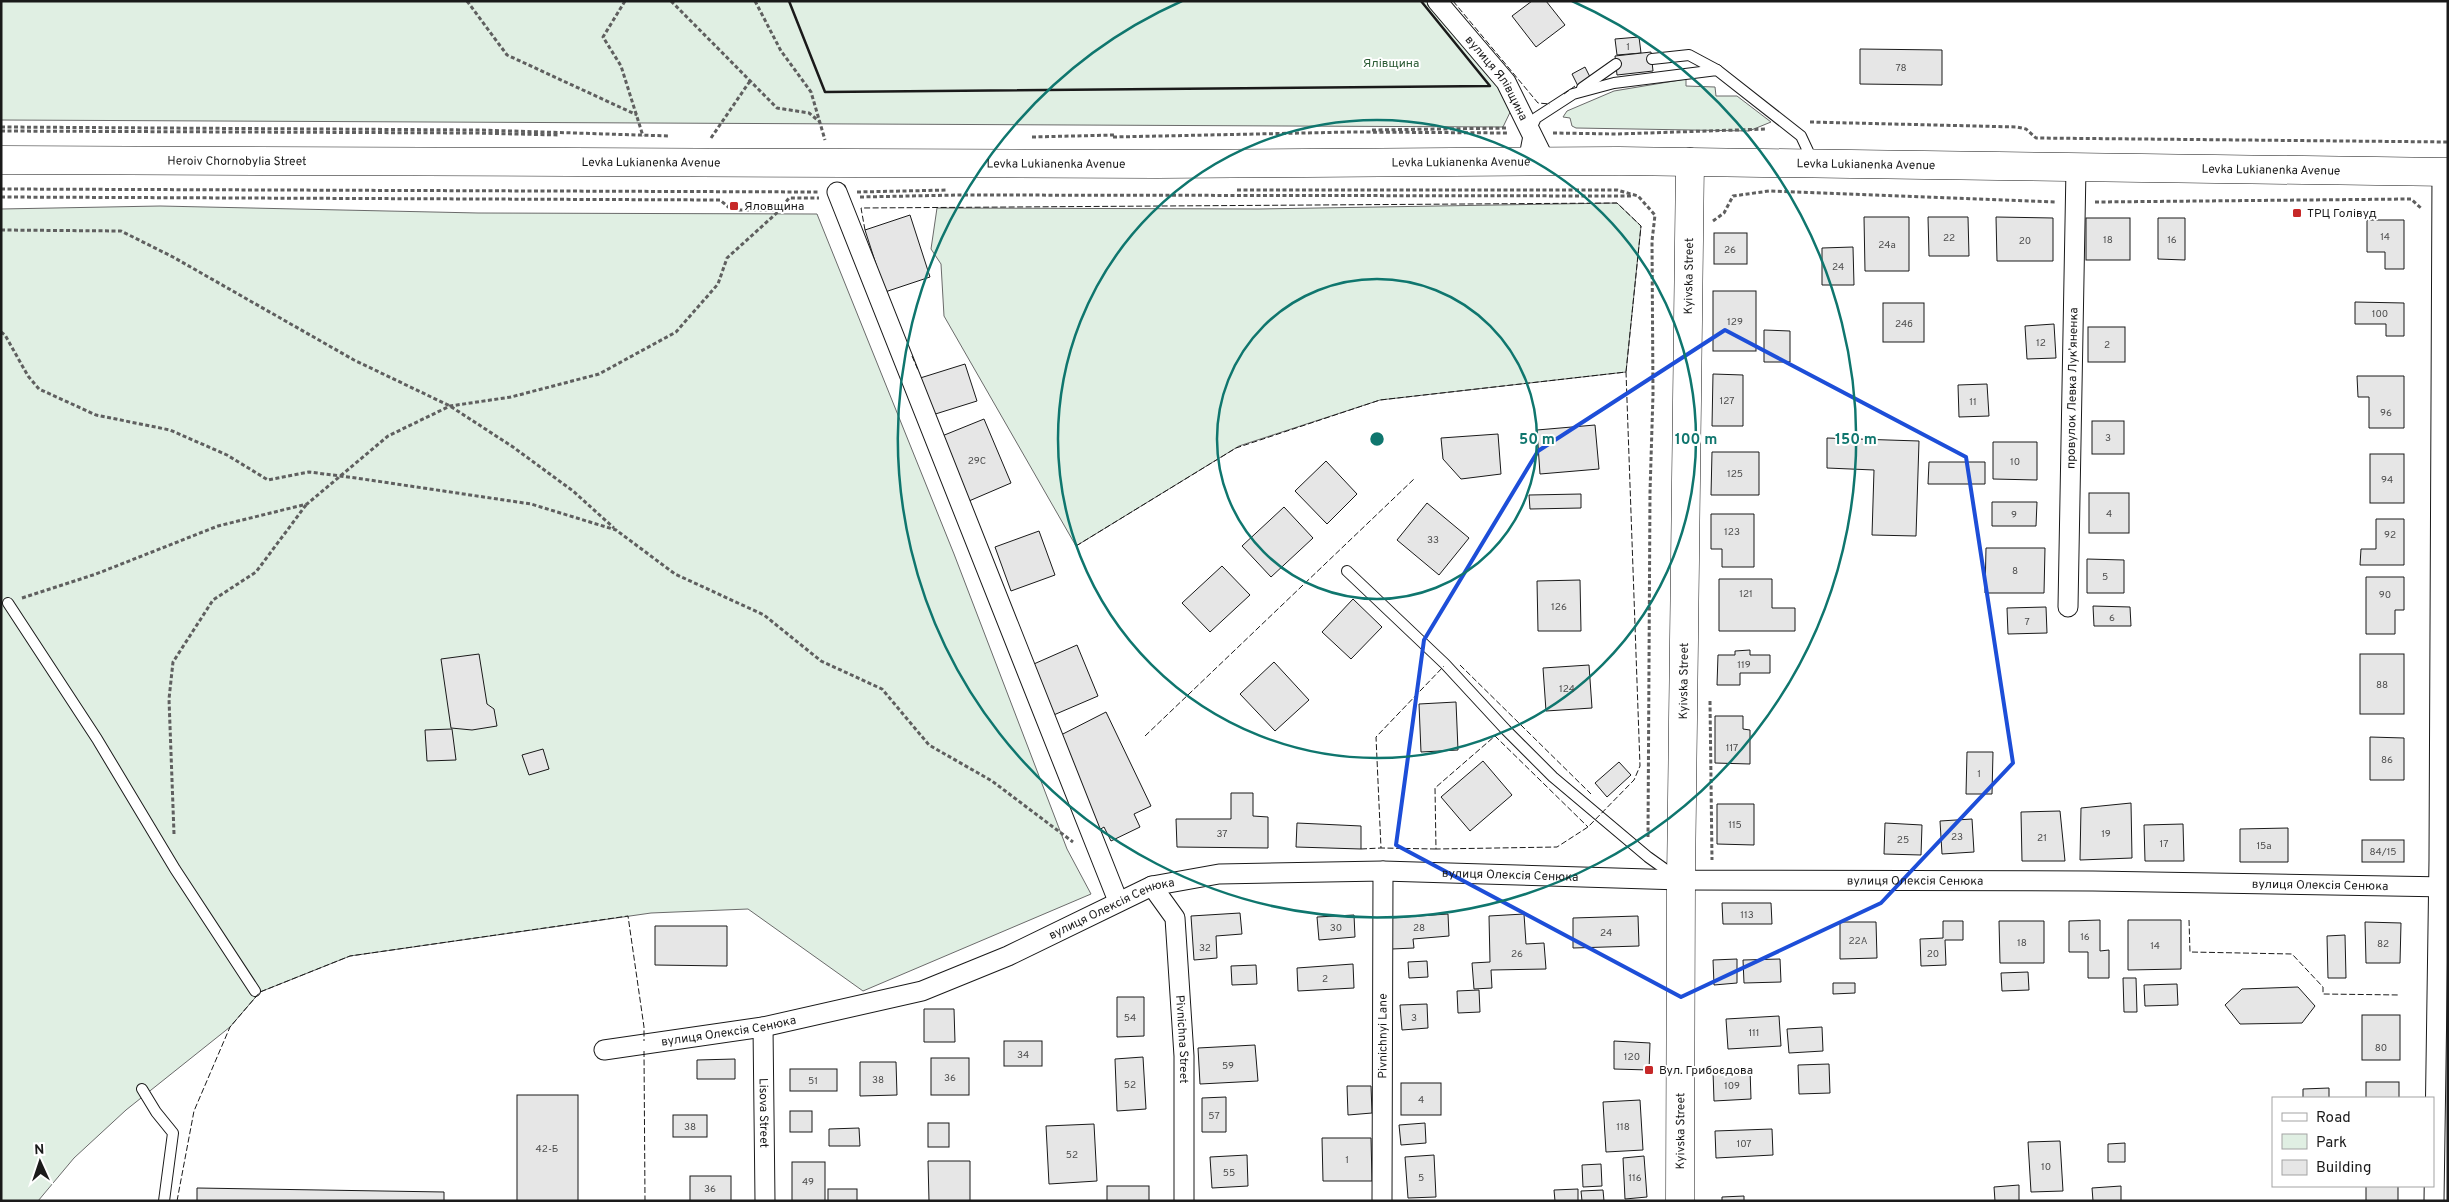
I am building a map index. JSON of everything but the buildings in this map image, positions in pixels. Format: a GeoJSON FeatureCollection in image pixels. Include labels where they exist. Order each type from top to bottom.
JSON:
{"type":"FeatureCollection","features":[{"type":"Feature","properties":{"kind":"main road","name":"Heroiv Chornobylia Street"},"geometry":{"type":"LineString","coordinates":[[1,160],[474,163]]}},
{"type":"Feature","properties":{"kind":"main road","name":"Levka Lukianenka Avenue"},"geometry":{"type":"LineString","coordinates":[[474,163],[1157,164],[1534,161],[1809,162],[2076,168],[2445,172]]}},
{"type":"Feature","properties":{"kind":"main road","name":"Kyivska Street"},"geometry":{"type":"LineString","coordinates":[[1680,1201],[1681,880],[1690,162]]}},
{"type":"Feature","properties":{"kind":"street","name":"вулиця Ялівщина"},"geometry":{"type":"LineString","coordinates":[[1437,1],[1506,82],[1530,131],[1534,161]]}},
{"type":"Feature","properties":{"kind":"street","name":"провулок Левка Лук’яненка"},"geometry":{"type":"LineString","coordinates":[[2068,607],[2076,168]]}},
{"type":"Feature","properties":{"kind":"street"},"geometry":{"type":"LineString","coordinates":[[2434,1201],[2443,887],[2442,220],[2445,172]]}},
{"type":"Feature","properties":{"kind":"street"},"geometry":{"type":"LineString","coordinates":[[838,192],[1118,901]]}},
{"type":"Feature","properties":{"kind":"street","name":"вулиця Олексія Сенюка"},"geometry":{"type":"LineString","coordinates":[[604,1050],[763,1027],[922,991],[1008,956],[1152,886],[1219,874],[1383,871],[1681,880],[2083,881],[2443,887]]}},
{"type":"Feature","properties":{"kind":"street","name":"Pivnichnyi Lane"},"geometry":{"type":"LineString","coordinates":[[1382,1201],[1383,871]]}},
{"type":"Feature","properties":{"kind":"street","name":"Pivnichna Street"},"geometry":{"type":"LineString","coordinates":[[1152,886],[1175,918],[1184,1056],[1184,1201]]}},
{"type":"Feature","properties":{"kind":"street","name":"Lisova Street"},"geometry":{"type":"LineString","coordinates":[[763,1027],[765,1201]]}},
{"type":"Feature","properties":{"kind":"lane"},"geometry":{"type":"LineString","coordinates":[[1652,59],[1689,55],[1717,70],[1801,136],[1808,151],[1809,162]]}},
{"type":"Feature","properties":{"kind":"lane"},"geometry":{"type":"LineString","coordinates":[[1530,131],[1536,118],[1616,64]]}},
{"type":"Feature","properties":{"kind":"lane"},"geometry":{"type":"LineString","coordinates":[[1573,94],[1614,83],[1717,70]]}},
{"type":"Feature","properties":{"kind":"lane"},"geometry":{"type":"LineString","coordinates":[[1347,571],[1445,664],[1506,730],[1553,777],[1648,857],[1681,880]]}},
{"type":"Feature","properties":{"kind":"lane"},"geometry":{"type":"LineString","coordinates":[[8,603],[97,739],[175,869],[255,991]]}},
{"type":"Feature","properties":{"kind":"lane"},"geometry":{"type":"LineString","coordinates":[[142,1090],[156,1112],[173,1133],[164,1201]]}},
{"type":"Feature","properties":{"kind":"path"},"geometry":{"type":"LineString","coordinates":[[467,1],[507,56],[637,114]]}},
{"type":"Feature","properties":{"kind":"path"},"geometry":{"type":"LineString","coordinates":[[625,1],[603,37],[621,66],[643,137]]}},
{"type":"Feature","properties":{"kind":"path"},"geometry":{"type":"LineString","coordinates":[[671,1],[777,108],[809,113],[820,122]]}},
{"type":"Feature","properties":{"kind":"path"},"geometry":{"type":"LineString","coordinates":[[755,1],[782,51],[811,92],[826,142],[817,140]]}},
{"type":"Feature","properties":{"kind":"path"},"geometry":{"type":"LineString","coordinates":[[720,139],[709,140],[750,81]]}},
{"type":"Feature","properties":{"kind":"path"},"geometry":{"type":"LineString","coordinates":[[1023,140],[1333,132],[1530,131],[1617,134],[1772,129],[1816,121],[2017,127],[2026,128],[2036,138],[2448,142]]}},
{"type":"Feature","properties":{"kind":"path"},"geometry":{"type":"LineString","coordinates":[[1,129],[475,133],[671,138]]}},
{"type":"Feature","properties":{"kind":"path"},"geometry":{"type":"LineString","coordinates":[[1028,137],[1530,131]]}},
{"type":"Feature","properties":{"kind":"path"},"geometry":{"type":"LineString","coordinates":[[824,136],[831,136]]}},
{"type":"Feature","properties":{"kind":"path"},"geometry":{"type":"LineString","coordinates":[[701,137],[711,137]]}},
{"type":"Feature","properties":{"kind":"path"},"geometry":{"type":"LineString","coordinates":[[1,189],[838,192],[955,190],[1617,190],[1638,196],[1655,215],[1652,241],[1653,394],[1650,492],[1648,857]]}},
{"type":"Feature","properties":{"kind":"path"},"geometry":{"type":"LineString","coordinates":[[1711,223],[1724,213],[1733,196],[1769,191],[2074,202],[2411,200],[2421,207],[2426,220],[2442,220]]}},
{"type":"Feature","properties":{"kind":"path"},"geometry":{"type":"LineString","coordinates":[[175,869],[169,699],[173,662],[213,600],[256,572],[306,504],[388,436],[450,406],[511,396],[599,374],[676,332],[718,284],[727,258],[780,210]]}},
{"type":"Feature","properties":{"kind":"path"},"geometry":{"type":"LineString","coordinates":[[1,230],[121,231],[173,257],[354,360],[450,406],[513,447],[573,492],[616,530],[675,574],[764,615],[821,661],[882,689],[929,745],[992,780],[1050,826],[1102,862]]}},
{"type":"Feature","properties":{"kind":"path"},"geometry":{"type":"LineString","coordinates":[[1,332],[6,335],[28,376],[39,389],[96,415],[170,430],[227,455],[268,480],[309,472],[341,476],[531,504],[616,530]]}},
{"type":"Feature","properties":{"kind":"path"},"geometry":{"type":"LineString","coordinates":[[8,603],[96,574],[218,526],[306,504]]}},
{"type":"Feature","properties":{"kind":"path"},"geometry":{"type":"LineString","coordinates":[[1710,694],[1712,880]]}},
{"type":"Feature","properties":{"kind":"highlighted area"},"geometry":{"type":"Polygon","coordinates":[[[1725,330],[1966,457],[2013,763],[1881,903],[1681,997],[1396,845],[1424,640],[1538,451],[1725,330]]]}},
{"type":"Feature","properties":{"kind":"green space","name":"Ялівщина"},"geometry":{"type":"Polygon","coordinates":[[[1,1],[1431,1],[1514,104],[1503,127],[1,120],[1,1]]]}},
{"type":"Feature","properties":{"kind":"green space"},"geometry":{"type":"Polygon","coordinates":[[[1686,79],[1686,86],[1715,87],[1716,96],[1737,96],[1771,122],[1749,131],[1576,128],[1572,126],[1570,118],[1563,117],[1567,111],[1614,91],[1686,79]]]}},
{"type":"Feature","properties":{"kind":"green space"},"geometry":{"type":"Polygon","coordinates":[[[1617,203],[1641,226],[1626,372],[1380,400],[1239,446],[1076,546],[944,316],[941,264],[931,249],[937,208],[1259,209],[1617,203]]]}},
{"type":"Feature","properties":{"kind":"green space"},"geometry":{"type":"Polygon","coordinates":[[[160,206],[478,213],[817,214],[954,554],[1067,849],[1091,894],[863,991],[748,909],[651,913],[350,956],[260,992],[230,1027],[126,1110],[74,1158],[38,1201],[1,1201],[1,209],[160,206]]]}},
{"type":"Feature","properties":{"kind":"fence"},"geometry":{"type":"LineString","coordinates":[[1453,1],[1538,103],[1550,104]]}},
{"type":"Feature","properties":{"kind":"fence"},"geometry":{"type":"LineString","coordinates":[[1564,94],[1575,86]]}},
{"type":"Feature","properties":{"kind":"fence"},"geometry":{"type":"LineString","coordinates":[[865,230],[861,208],[1617,203],[1641,226],[1626,372]]}},
{"type":"Feature","properties":{"kind":"fence"},"geometry":{"type":"LineString","coordinates":[[912,356],[918,370]]}},
{"type":"Feature","properties":{"kind":"fence"},"geometry":{"type":"LineString","coordinates":[[1076,546],[1236,448],[1380,400],[1626,372],[1640,766],[1634,780],[1588,827],[1557,847],[1436,849],[1435,788],[1495,736],[1588,827]]}},
{"type":"Feature","properties":{"kind":"fence"},"geometry":{"type":"LineString","coordinates":[[1145,736],[1414,479]]}},
{"type":"Feature","properties":{"kind":"fence"},"geometry":{"type":"LineString","coordinates":[[1460,665],[1591,794]]}},
{"type":"Feature","properties":{"kind":"fence"},"geometry":{"type":"LineString","coordinates":[[1436,849],[1381,848],[1376,737],[1444,666]]}},
{"type":"Feature","properties":{"kind":"fence"},"geometry":{"type":"LineString","coordinates":[[1361,849],[1381,848]]}},
{"type":"Feature","properties":{"kind":"fence"},"geometry":{"type":"LineString","coordinates":[[177,1201],[194,1111],[230,1027],[260,992],[350,956],[628,916],[644,1027],[644,1041]]}},
{"type":"Feature","properties":{"kind":"fence"},"geometry":{"type":"LineString","coordinates":[[2189,920],[2190,952],[2292,954],[2323,987],[2323,994],[2400,995]]}},
{"type":"Feature","properties":{"kind":"fence"},"geometry":{"type":"LineString","coordinates":[[644,1051],[645,1201]]}},
{"type":"Feature","properties":{"kind":"wall"},"geometry":{"type":"LineString","coordinates":[[789,1],[825,92],[1490,86],[1421,1]]}},
{"type":"Feature","properties":{"kind":"place","name":"Яловщина"},"geometry":{"type":"Point","coordinates":[734,206]}},
{"type":"Feature","properties":{"kind":"place","name":"ТРЦ Голівуд"},"geometry":{"type":"Point","coordinates":[2297,213]}},
{"type":"Feature","properties":{"kind":"place","name":"Вул. Грибоєдова"},"geometry":{"type":"Point","coordinates":[1649,1070]}}]}
